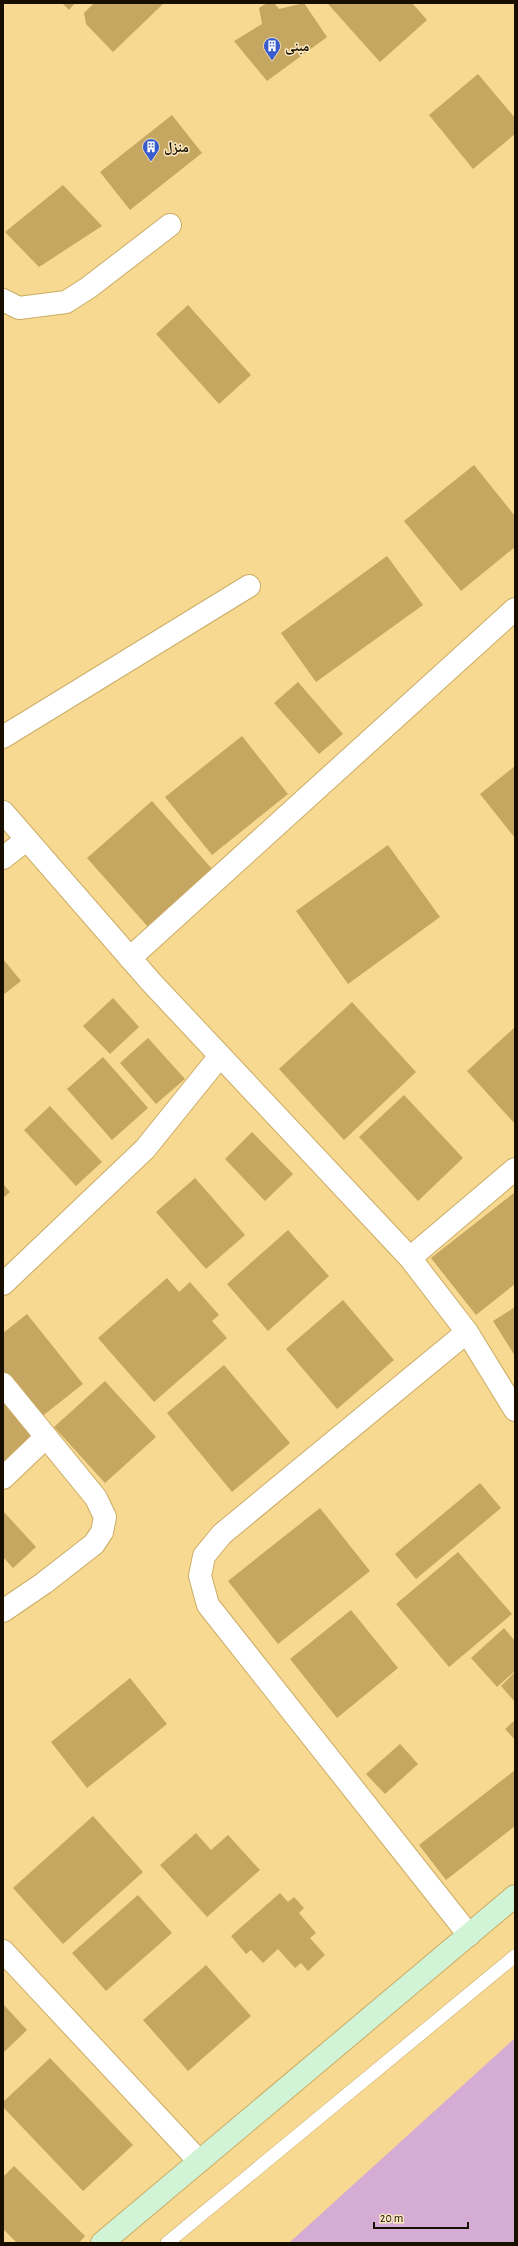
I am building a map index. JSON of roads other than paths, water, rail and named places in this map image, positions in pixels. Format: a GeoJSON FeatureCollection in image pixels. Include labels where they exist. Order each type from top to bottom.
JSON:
{"type":"FeatureCollection","features":[{"type":"Feature","properties":{"kind":"main road"},"geometry":{"type":"LineString","coordinates":[[102,2243],[515,1896]]}},
{"type":"Feature","properties":{"kind":"street"},"geometry":{"type":"LineString","coordinates":[[3,300],[19,308],[66,302],[88,288],[170,225]]}},
{"type":"Feature","properties":{"kind":"street"},"geometry":{"type":"LineString","coordinates":[[3,737],[249,586]]}},
{"type":"Feature","properties":{"kind":"street"},"geometry":{"type":"LineString","coordinates":[[130,958],[515,608]]}},
{"type":"Feature","properties":{"kind":"street"},"geometry":{"type":"LineString","coordinates":[[3,812],[130,958],[410,1258],[467,1332],[515,1410]]}},
{"type":"Feature","properties":{"kind":"street"},"geometry":{"type":"LineString","coordinates":[[3,858],[26,840]]}},
{"type":"Feature","properties":{"kind":"street"},"geometry":{"type":"LineString","coordinates":[[3,1284],[145,1149],[220,1056]]}},
{"type":"Feature","properties":{"kind":"street"},"geometry":{"type":"LineString","coordinates":[[410,1258],[515,1169]]}},
{"type":"Feature","properties":{"kind":"street"},"geometry":{"type":"LineString","coordinates":[[467,1332],[222,1534],[204,1556],[200,1576],[208,1605],[222,1624],[468,1936]]}},
{"type":"Feature","properties":{"kind":"street"},"geometry":{"type":"LineString","coordinates":[[3,1384],[96,1498],[105,1517],[102,1532],[88,1548],[3,1611]]}},
{"type":"Feature","properties":{"kind":"street"},"geometry":{"type":"LineString","coordinates":[[3,1478],[46,1437]]}},
{"type":"Feature","properties":{"kind":"street"},"geometry":{"type":"LineString","coordinates":[[3,1951],[200,2161]]}},
{"type":"Feature","properties":{"kind":"lane"},"geometry":{"type":"LineString","coordinates":[[168,2243],[515,1956]]}},
{"type":"Feature","properties":{"kind":"place","name":"مبنى"},"geometry":{"type":"Point","coordinates":[272,61]}},
{"type":"Feature","properties":{"kind":"place","name":"منزل"},"geometry":{"type":"Point","coordinates":[151,162]}}]}
